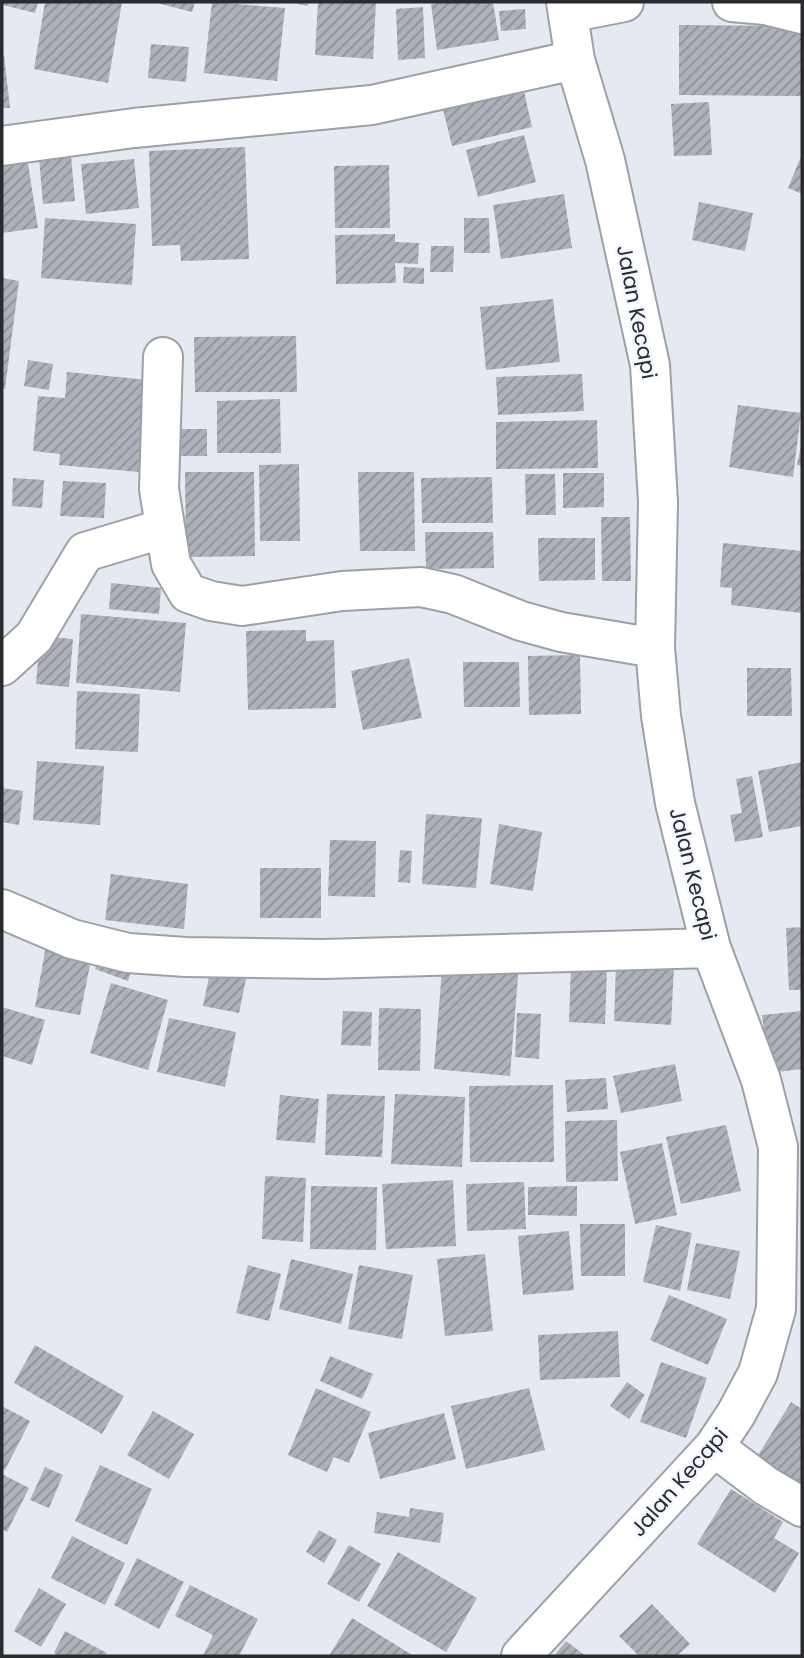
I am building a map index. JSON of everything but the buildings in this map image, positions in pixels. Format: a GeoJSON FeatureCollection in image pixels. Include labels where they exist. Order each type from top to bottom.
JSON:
{"type":"FeatureCollection","features":[{"type":"Feature","properties":{"kind":"street"},"geometry":{"type":"LineString","coordinates":[[567,7],[624,2]]}},
{"type":"Feature","properties":{"kind":"street"},"geometry":{"type":"LineString","coordinates":[[732,2],[765,5],[802,14]]}},
{"type":"Feature","properties":{"kind":"street","name":"Jalan Kecapi"},"geometry":{"type":"LineString","coordinates":[[522,1656],[714,1447],[758,1373],[776,1309],[790,1148],[711,948],[675,803],[661,716],[655,648],[658,502],[650,365],[605,160],[575,60],[567,7]]}},
{"type":"Feature","properties":{"kind":"street"},"geometry":{"type":"LineString","coordinates":[[2,146],[134,128],[372,105],[575,60]]}},
{"type":"Feature","properties":{"kind":"street"},"geometry":{"type":"LineString","coordinates":[[163,357],[159,489],[171,564],[188,593],[211,601],[242,606],[342,592],[421,587],[453,594],[521,621],[561,632],[655,648]]}},
{"type":"Feature","properties":{"kind":"street"},"geometry":{"type":"LineString","coordinates":[[2,666],[34,637],[85,552],[165,528]]}},
{"type":"Feature","properties":{"kind":"street"},"geometry":{"type":"LineString","coordinates":[[2,909],[72,939],[128,953],[186,957],[323,959],[711,948]]}},
{"type":"Feature","properties":{"kind":"street"},"geometry":{"type":"LineString","coordinates":[[714,1447],[766,1486],[802,1507]]}}]}
